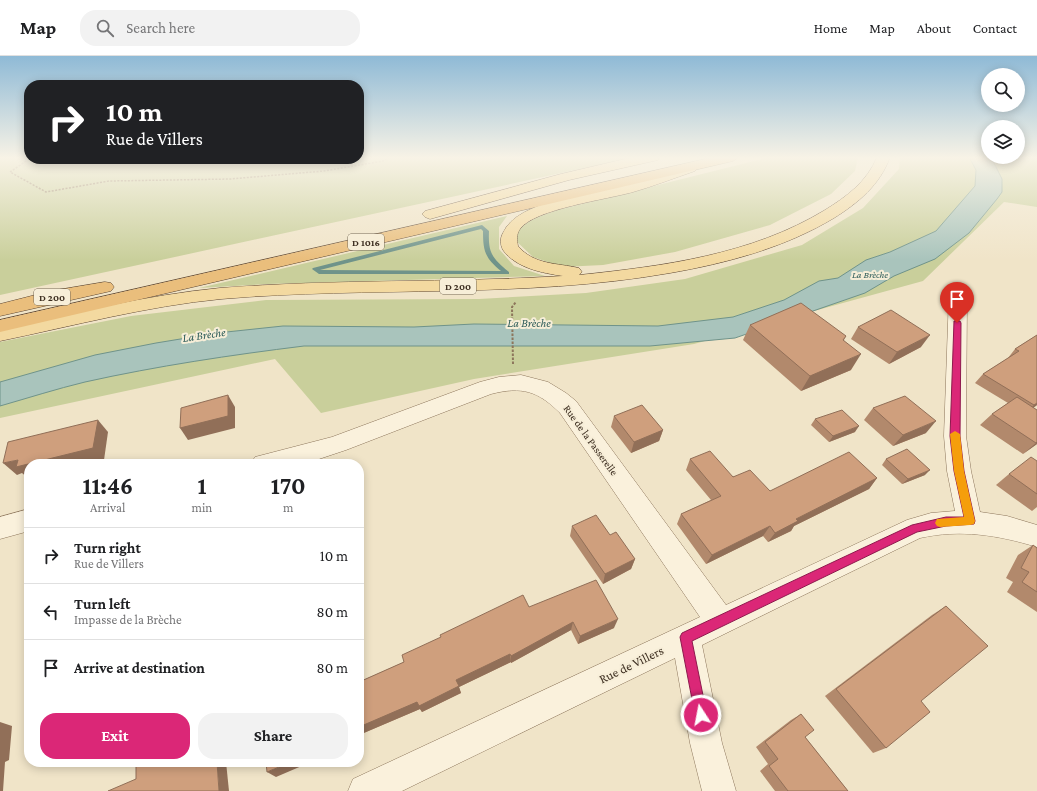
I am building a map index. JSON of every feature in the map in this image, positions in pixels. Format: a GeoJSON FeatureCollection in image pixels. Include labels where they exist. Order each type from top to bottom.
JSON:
{"type":"FeatureCollection","features":[{"type":"Feature","properties":{"kind":"highway","name":"D 1016"},"geometry":{"type":"LineString","coordinates":[[0,309],[430,214],[544,191]]}},
{"type":"Feature","properties":{"kind":"highway","name":"D 1016"},"geometry":{"type":"LineString","coordinates":[[0,326],[567,191]]}},
{"type":"Feature","properties":{"kind":"main road"},"geometry":{"type":"LineString","coordinates":[[430,214],[513,191]]}},
{"type":"Feature","properties":{"kind":"main road"},"geometry":{"type":"LineString","coordinates":[[616,191],[547,209],[528,216],[512,227],[509,238],[510,244],[517,255],[529,263],[545,269],[566,272],[625,268],[709,251],[769,232],[817,209],[842,191]]}},
{"type":"Feature","properties":{"kind":"main road","name":"D 200"},"geometry":{"type":"LineString","coordinates":[[0,335],[156,303],[220,294],[338,288],[563,283],[632,275],[675,268],[741,252],[804,228],[826,216],[859,191]]}},
{"type":"Feature","properties":{"kind":"street"},"geometry":{"type":"LineString","coordinates":[[958,295],[955,436],[959,471],[970,521]]}},
{"type":"Feature","properties":{"kind":"street","name":"Rue de la Passerelle"},"geometry":{"type":"LineString","coordinates":[[285,459],[338,444],[487,387],[511,382],[543,388],[560,399],[568,407],[720,622]]}},
{"type":"Feature","properties":{"kind":"street"},"geometry":{"type":"LineString","coordinates":[[0,528],[24,521]]}},
{"type":"Feature","properties":{"kind":"street","name":"Rue de Villers"},"geometry":{"type":"LineString","coordinates":[[365,791],[916,528],[946,522],[970,521],[1011,528],[1037,536]]}},
{"type":"Feature","properties":{"kind":"street"},"geometry":{"type":"LineString","coordinates":[[686,637],[706,743],[719,791]]}},
{"type":"Feature","properties":{"kind":"path"},"geometry":{"type":"LineString","coordinates":[[514,347],[512,307],[518,299]]}},
{"type":"Feature","properties":{"kind":"green space"},"geometry":{"type":"Polygon","coordinates":[[[0,191],[477,191],[0,295],[0,191]]]}},
{"type":"Feature","properties":{"kind":"green space"},"geometry":{"type":"Polygon","coordinates":[[[633,191],[834,191],[770,225],[675,252],[603,265],[562,267],[533,257],[513,238],[521,227],[527,223],[558,210],[633,191]]]}},
{"type":"Feature","properties":{"kind":"green space"},"geometry":{"type":"Polygon","coordinates":[[[878,191],[1037,191],[1037,207],[1004,202],[923,281],[694,344],[474,379],[321,413],[275,359],[0,418],[0,342],[131,316],[266,300],[479,299],[586,293],[685,279],[802,245],[863,208],[878,191]]]}},
{"type":"Feature","properties":{"kind":"green space"},"geometry":{"type":"Polygon","coordinates":[[[507,216],[499,227],[499,249],[514,266],[545,276],[268,284],[199,288],[507,216]]]}},
{"type":"Feature","properties":{"kind":"water","name":"La Brèche"},"geometry":{"type":"Polygon","coordinates":[[[970,191],[1002,191],[969,233],[935,259],[894,276],[865,293],[735,338],[650,346],[304,346],[194,361],[112,376],[0,406],[0,382],[95,355],[217,333],[283,326],[414,327],[474,324],[658,326],[733,317],[784,300],[819,281],[838,278],[866,260],[890,252],[936,231],[970,191]]]}},
{"type":"Feature","properties":{"kind":"building"},"geometry":{"type":"Polygon","coordinates":[[[801,303],[846,336],[843,340],[861,354],[810,376],[750,325],[801,303]]]}},
{"type":"Feature","properties":{"kind":"building"},"geometry":{"type":"Polygon","coordinates":[[[891,310],[930,335],[897,352],[858,327],[891,310]]]}},
{"type":"Feature","properties":{"kind":"building"},"geometry":{"type":"Polygon","coordinates":[[[1037,335],[1037,403],[1034,405],[983,374],[1019,351],[1015,349],[1037,335]]]}},
{"type":"Feature","properties":{"kind":"building"},"geometry":{"type":"Polygon","coordinates":[[[228,395],[228,416],[180,428],[181,408],[228,395]]]}},
{"type":"Feature","properties":{"kind":"building"},"geometry":{"type":"Polygon","coordinates":[[[905,396],[936,421],[903,435],[873,408],[905,396]]]}},
{"type":"Feature","properties":{"kind":"building"},"geometry":{"type":"Polygon","coordinates":[[[1017,397],[1037,410],[1036,443],[992,414],[1017,397]]]}},
{"type":"Feature","properties":{"kind":"building"},"geometry":{"type":"Polygon","coordinates":[[[642,405],[663,430],[634,442],[614,416],[642,405]]]}},
{"type":"Feature","properties":{"kind":"building"},"geometry":{"type":"Polygon","coordinates":[[[842,410],[859,426],[833,436],[815,419],[842,410]]]}},
{"type":"Feature","properties":{"kind":"building"},"geometry":{"type":"Polygon","coordinates":[[[98,420],[93,448],[48,459],[24,459],[24,465],[16,467],[18,460],[3,463],[8,442],[98,420]]]}},
{"type":"Feature","properties":{"kind":"building"},"geometry":{"type":"Polygon","coordinates":[[[907,449],[930,470],[908,479],[886,459],[907,449]]]}},
{"type":"Feature","properties":{"kind":"building"},"geometry":{"type":"Polygon","coordinates":[[[710,451],[733,477],[750,470],[770,491],[849,452],[877,478],[796,519],[798,521],[775,533],[770,526],[712,555],[681,514],[721,496],[690,459],[710,451]]]}},
{"type":"Feature","properties":{"kind":"building"},"geometry":{"type":"Polygon","coordinates":[[[1031,457],[1037,461],[1037,494],[1009,474],[1031,457]]]}},
{"type":"Feature","properties":{"kind":"building"},"geometry":{"type":"Polygon","coordinates":[[[596,515],[610,535],[616,532],[635,559],[605,574],[572,526],[596,515]]]}},
{"type":"Feature","properties":{"kind":"building"},"geometry":{"type":"Polygon","coordinates":[[[1033,545],[1037,548],[1037,592],[1022,582],[1029,572],[1021,568],[1033,545]]]}},
{"type":"Feature","properties":{"kind":"building"},"geometry":{"type":"Polygon","coordinates":[[[596,580],[618,619],[580,636],[573,622],[511,656],[510,654],[456,680],[459,686],[419,706],[417,702],[364,725],[364,680],[404,662],[402,655],[523,595],[529,607],[596,580]]]}},
{"type":"Feature","properties":{"kind":"building"},"geometry":{"type":"Polygon","coordinates":[[[946,606],[988,646],[921,701],[930,712],[886,748],[836,689],[946,606]]]}},
{"type":"Feature","properties":{"kind":"building"},"geometry":{"type":"Polygon","coordinates":[[[801,714],[814,730],[805,737],[848,791],[788,791],[769,766],[778,759],[765,742],[801,714]]]}},
{"type":"Feature","properties":{"kind":"building"},"geometry":{"type":"Polygon","coordinates":[[[136,767],[217,767],[219,791],[108,791],[136,779],[136,767]]]}},
{"type":"Feature","properties":{"kind":"building"},"geometry":{"type":"Polygon","coordinates":[[[266,767],[279,767],[267,772],[266,767]]]}},
{"type":"Feature","properties":{"kind":"waterway"},"geometry":{"type":"LineString","coordinates":[[482,227],[486,231],[486,246],[491,259],[507,273],[319,272],[315,269],[482,227]]}},
{"type":"Feature","properties":{"kind":"slow traffic"},"geometry":{"type":"LineString","coordinates":[[940,523],[970,521],[959,471],[955,434]]}},
{"type":"Feature","properties":{"kind":"route"},"geometry":{"type":"LineString","coordinates":[[701,715],[686,637],[916,528],[929,524],[970,521],[956,452],[955,423],[957,323]]}}]}
